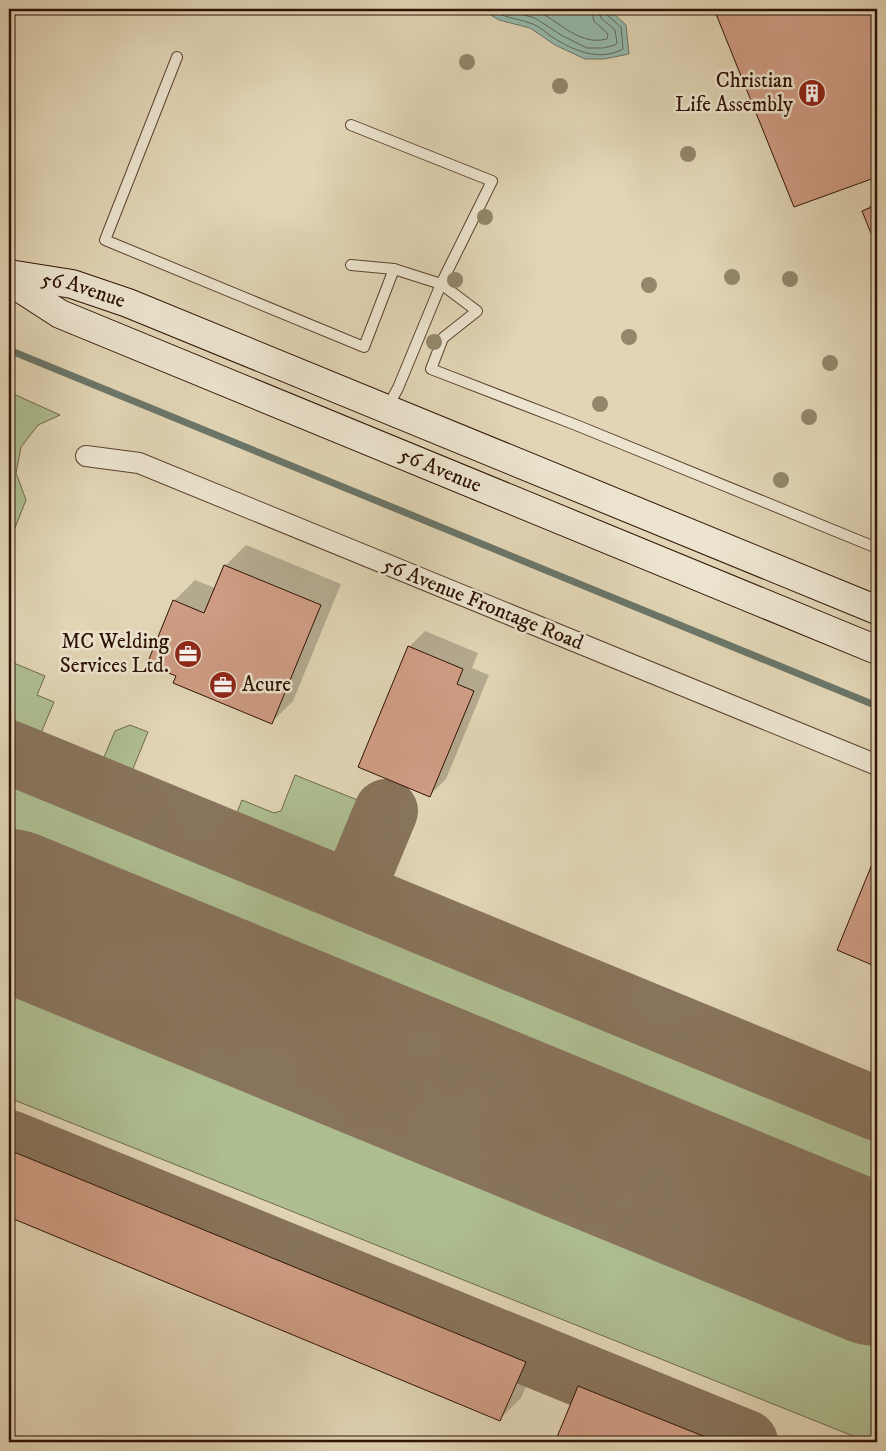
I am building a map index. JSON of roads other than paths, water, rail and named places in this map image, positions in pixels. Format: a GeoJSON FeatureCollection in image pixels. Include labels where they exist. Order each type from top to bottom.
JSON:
{"type":"FeatureCollection","features":[{"type":"Feature","properties":{"kind":"main road","name":"56 Avenue"},"geometry":{"type":"LineString","coordinates":[[9,274],[72,284],[128,303],[877,610]]}},
{"type":"Feature","properties":{"kind":"main road","name":"56 Avenue"},"geometry":{"type":"LineString","coordinates":[[9,281],[60,314],[877,650]]}},
{"type":"Feature","properties":{"kind":"main road"},"geometry":{"type":"LineString","coordinates":[[354,435],[386,409]]}},
{"type":"Feature","properties":{"kind":"street","name":"56 Avenue Frontage Road"},"geometry":{"type":"LineString","coordinates":[[86,456],[139,463],[877,765]]}},
{"type":"Feature","properties":{"kind":"lane"},"geometry":{"type":"LineString","coordinates":[[177,57],[105,240],[364,347],[394,269]]}},
{"type":"Feature","properties":{"kind":"lane"},"geometry":{"type":"LineString","coordinates":[[351,125],[492,181],[442,284],[398,388],[386,409]]}},
{"type":"Feature","properties":{"kind":"lane"},"geometry":{"type":"LineString","coordinates":[[351,265],[394,269],[442,284],[477,311],[443,338],[431,369],[576,425],[877,548]]}},
{"type":"Feature","properties":{"kind":"water"},"geometry":{"type":"Polygon","coordinates":[[[481,9],[604,9],[612,12],[626,25],[629,54],[604,59],[585,59],[555,45],[530,28],[499,20],[481,9]]]}},
{"type":"Feature","properties":{"kind":"waterway"},"geometry":{"type":"LineString","coordinates":[[9,350],[877,706]]}},
{"type":"Feature","properties":{"kind":"place","name":"Christian Life Assembly"},"geometry":{"type":"Point","coordinates":[812,93]}},
{"type":"Feature","properties":{"kind":"place","name":"MC Welding Services Ltd."},"geometry":{"type":"Point","coordinates":[188,654]}},
{"type":"Feature","properties":{"kind":"place","name":"Acure"},"geometry":{"type":"Point","coordinates":[223,685]}}]}
